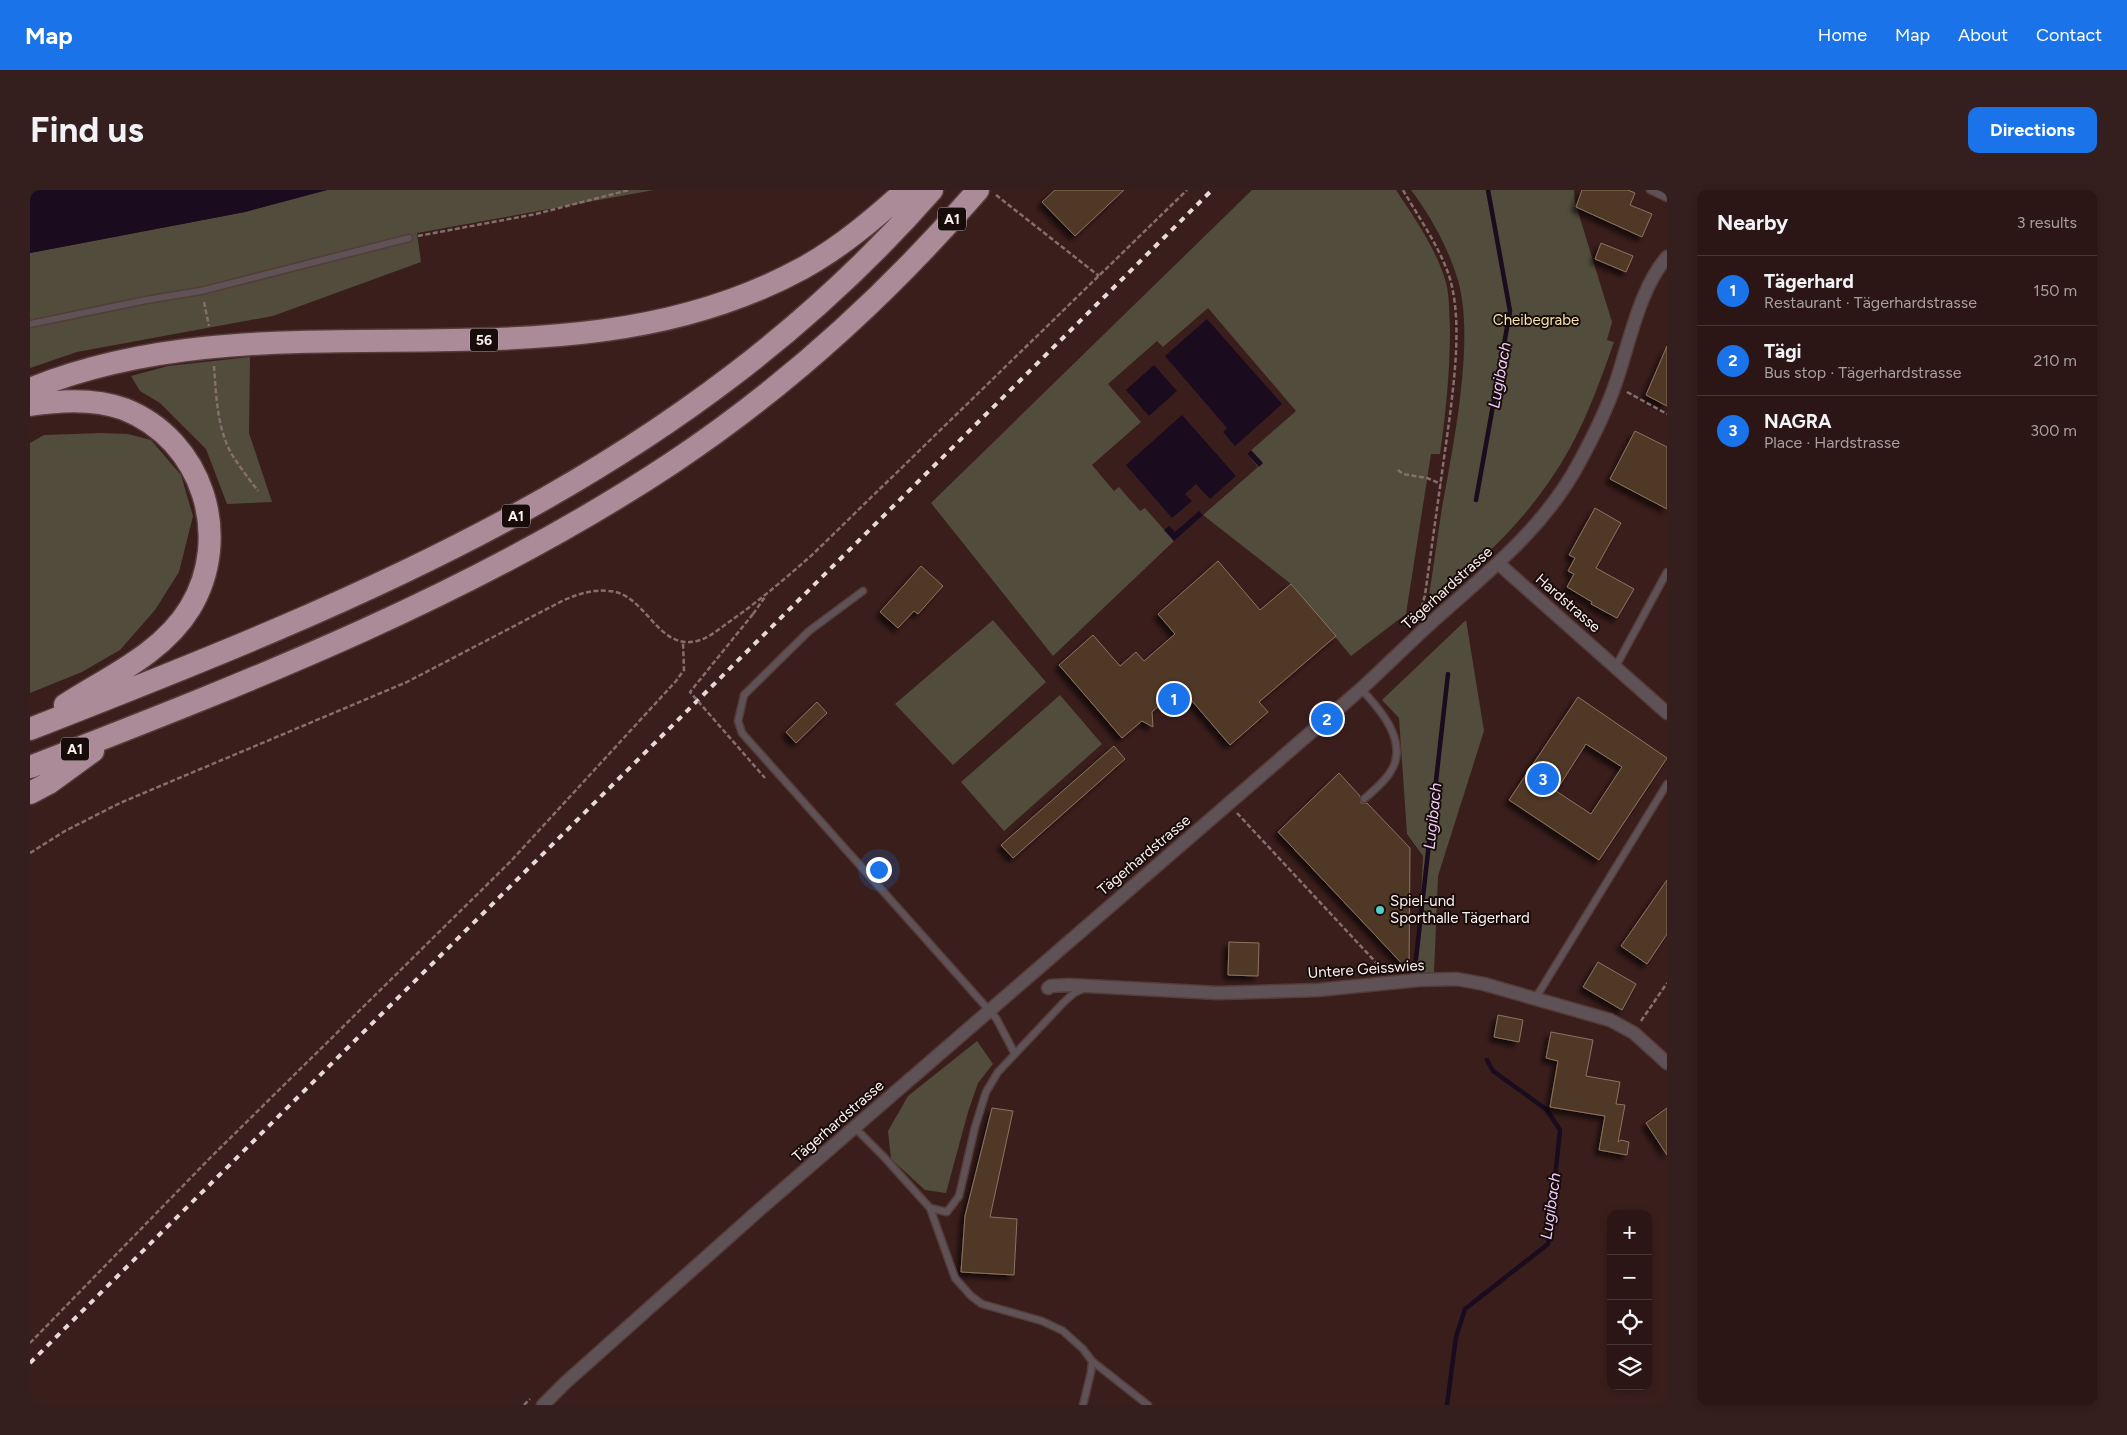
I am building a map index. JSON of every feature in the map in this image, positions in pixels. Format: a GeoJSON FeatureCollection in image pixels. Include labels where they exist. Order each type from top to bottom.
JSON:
{"type":"FeatureCollection","features":[{"type":"Feature","properties":{"kind":"highway","name":"56"},"geometry":{"type":"LineString","coordinates":[[30,389],[98,366],[151,355],[218,346],[289,342],[528,338],[605,332],[672,319],[735,299],[804,268],[854,235],[906,190]]}},
{"type":"Feature","properties":{"kind":"highway","name":"A1"},"geometry":{"type":"LineString","coordinates":[[30,728],[244,644],[370,589],[480,536],[577,482],[687,410],[777,341],[844,281],[932,190]]}},
{"type":"Feature","properties":{"kind":"highway","name":"A1"},"geometry":{"type":"LineString","coordinates":[[30,766],[272,670],[422,603],[532,548],[632,489],[674,462],[741,414],[812,357],[898,278],[978,190]]}},
{"type":"Feature","properties":{"kind":"highway"},"geometry":{"type":"LineString","coordinates":[[30,405],[61,401],[104,404],[123,409],[157,428],[181,451],[199,481],[207,507],[210,540],[207,567],[200,588],[189,609],[172,632],[154,649],[30,728]]}},
{"type":"Feature","properties":{"kind":"highway"},"geometry":{"type":"LineString","coordinates":[[30,793],[50,783],[120,731]]}},
{"type":"Feature","properties":{"kind":"street","name":"Tägerhardstrasse"},"geometry":{"type":"LineString","coordinates":[[543,1405],[623,1331],[854,1127],[1361,689],[1523,540],[1562,490],[1579,463],[1614,388],[1645,296],[1658,267],[1667,257]]}},
{"type":"Feature","properties":{"kind":"street","name":"Hardstrasse"},"geometry":{"type":"LineString","coordinates":[[1499,564],[1667,713]]}},
{"type":"Feature","properties":{"kind":"street","name":"Untere Geisswies"},"geometry":{"type":"LineString","coordinates":[[1048,988],[1069,984],[1218,993],[1318,990],[1457,979],[1484,984],[1577,1009],[1610,1020],[1634,1033],[1667,1063]]}},
{"type":"Feature","properties":{"kind":"lane"},"geometry":{"type":"LineString","coordinates":[[1650,190],[1667,198]]}},
{"type":"Feature","properties":{"kind":"lane"},"geometry":{"type":"LineString","coordinates":[[30,324],[136,302],[201,291],[409,238]]}},
{"type":"Feature","properties":{"kind":"lane"},"geometry":{"type":"LineString","coordinates":[[1616,666],[1667,572]]}},
{"type":"Feature","properties":{"kind":"lane"},"geometry":{"type":"LineString","coordinates":[[863,591],[809,631],[744,695],[738,721],[742,733],[996,1018],[1015,1054]]}},
{"type":"Feature","properties":{"kind":"lane"},"geometry":{"type":"LineString","coordinates":[[1361,689],[1386,718],[1393,732],[1396,758],[1392,770],[1364,799]]}},
{"type":"Feature","properties":{"kind":"lane"},"geometry":{"type":"LineString","coordinates":[[1535,999],[1667,784]]}},
{"type":"Feature","properties":{"kind":"lane"},"geometry":{"type":"LineString","coordinates":[[930,1208],[947,1212],[959,1196],[975,1126],[986,1092],[998,1072],[1063,1003],[1074,993],[1088,986]]}},
{"type":"Feature","properties":{"kind":"lane"},"geometry":{"type":"LineString","coordinates":[[854,1127],[930,1208],[955,1278],[971,1296],[982,1304],[1042,1321],[1063,1331],[1083,1349],[1092,1361],[1148,1405]]}},
{"type":"Feature","properties":{"kind":"lane"},"geometry":{"type":"LineString","coordinates":[[1083,1405],[1092,1372],[1092,1361]]}},
{"type":"Feature","properties":{"kind":"path"},"geometry":{"type":"LineString","coordinates":[[409,238],[536,214],[629,190]]}},
{"type":"Feature","properties":{"kind":"path"},"geometry":{"type":"LineString","coordinates":[[990,190],[1099,276]]}},
{"type":"Feature","properties":{"kind":"path"},"geometry":{"type":"LineString","coordinates":[[30,853],[65,831],[120,803],[407,682],[564,600],[582,593],[610,590],[623,594],[634,601],[667,635],[682,642],[696,641],[708,637],[767,595],[837,531],[1187,190]]}},
{"type":"Feature","properties":{"kind":"path"},"geometry":{"type":"LineString","coordinates":[[1402,190],[1441,257],[1450,282],[1454,303],[1454,385],[1425,595],[1419,616]]}},
{"type":"Feature","properties":{"kind":"path"},"geometry":{"type":"LineString","coordinates":[[201,291],[209,326]]}},
{"type":"Feature","properties":{"kind":"path"},"geometry":{"type":"LineString","coordinates":[[214,366],[217,398],[225,438],[235,458],[258,491]]}},
{"type":"Feature","properties":{"kind":"path"},"geometry":{"type":"LineString","coordinates":[[1614,388],[1626,392],[1667,414]]}},
{"type":"Feature","properties":{"kind":"path"},"geometry":{"type":"LineString","coordinates":[[1398,470],[1403,474],[1427,478],[1441,484]]}},
{"type":"Feature","properties":{"kind":"path"},"geometry":{"type":"LineString","coordinates":[[765,778],[690,692],[767,595]]}},
{"type":"Feature","properties":{"kind":"path"},"geometry":{"type":"LineString","coordinates":[[30,1343],[209,1159],[510,862],[676,681],[684,670],[682,642]]}},
{"type":"Feature","properties":{"kind":"path"},"geometry":{"type":"LineString","coordinates":[[1229,805],[1396,983]]}},
{"type":"Feature","properties":{"kind":"path"},"geometry":{"type":"LineString","coordinates":[[1634,1033],[1667,983]]}},
{"type":"Feature","properties":{"kind":"green space"},"geometry":{"type":"Polygon","coordinates":[[[327,190],[654,190],[417,233],[421,262],[273,316],[77,352],[30,368],[30,253],[245,212],[327,190]]]}},
{"type":"Feature","properties":{"kind":"green space"},"geometry":{"type":"Polygon","coordinates":[[[1252,190],[1396,190],[1429,243],[1444,276],[1448,295],[1450,329],[1444,423],[1440,454],[1431,454],[1406,614],[1351,656],[1291,584],[1203,515],[1258,467],[1247,454],[1296,411],[1208,308],[1163,347],[1157,341],[1108,384],[1141,422],[1092,465],[1114,491],[1119,487],[1140,511],[1145,508],[1174,541],[1053,656],[931,503],[1252,190]]]}},
{"type":"Feature","properties":{"kind":"green space","name":"Cheibegrabe"},"geometry":{"type":"Polygon","coordinates":[[[1411,190],[1574,190],[1575,202],[1612,322],[1607,340],[1614,342],[1583,423],[1556,471],[1541,492],[1508,533],[1489,552],[1428,602],[1457,422],[1464,358],[1464,327],[1462,298],[1452,263],[1437,230],[1411,190]]]}},
{"type":"Feature","properties":{"kind":"green space"},"geometry":{"type":"Polygon","coordinates":[[[250,357],[249,433],[272,502],[227,504],[206,449],[160,403],[140,391],[131,376],[168,366],[250,357]]]}},
{"type":"Feature","properties":{"kind":"green space"},"geometry":{"type":"Polygon","coordinates":[[[128,434],[151,440],[181,475],[193,516],[179,572],[155,610],[120,650],[82,672],[30,693],[30,443],[44,435],[128,434]]]}},
{"type":"Feature","properties":{"kind":"green space"},"geometry":{"type":"Polygon","coordinates":[[[993,620],[1046,682],[953,765],[895,704],[993,620]]]}},
{"type":"Feature","properties":{"kind":"green space"},"geometry":{"type":"Polygon","coordinates":[[[1466,620],[1484,731],[1438,876],[1434,973],[1417,977],[1423,856],[1407,834],[1399,718],[1382,700],[1466,620]]]}},
{"type":"Feature","properties":{"kind":"green space"},"geometry":{"type":"Polygon","coordinates":[[[1060,695],[1102,744],[1004,831],[961,782],[1060,695]]]}},
{"type":"Feature","properties":{"kind":"green space"},"geometry":{"type":"Polygon","coordinates":[[[977,1041],[993,1064],[978,1083],[968,1112],[946,1193],[925,1190],[891,1159],[888,1131],[908,1096],[977,1041]]]}},
{"type":"Feature","properties":{"kind":"shaded area"},"geometry":{"type":"Polygon","coordinates":[[[30,190],[327,190],[245,212],[30,253],[30,190]]]}},
{"type":"Feature","properties":{"kind":"shaded area"},"geometry":{"type":"Polygon","coordinates":[[[1207,319],[1282,404],[1235,446],[1223,432],[1227,428],[1165,356],[1207,319]]]}},
{"type":"Feature","properties":{"kind":"shaded area"},"geometry":{"type":"Polygon","coordinates":[[[1154,365],[1177,391],[1149,416],[1126,390],[1154,365]]]}},
{"type":"Feature","properties":{"kind":"shaded area"},"geometry":{"type":"Polygon","coordinates":[[[1182,415],[1236,476],[1210,499],[1196,484],[1185,494],[1192,501],[1172,518],[1126,465],[1182,415]]]}},
{"type":"Feature","properties":{"kind":"shaded area"},"geometry":{"type":"Polygon","coordinates":[[[1251,450],[1263,463],[1259,467],[1247,454],[1251,450]]]}},
{"type":"Feature","properties":{"kind":"shaded area"},"geometry":{"type":"Polygon","coordinates":[[[1199,511],[1203,515],[1174,541],[1164,530],[1169,526],[1175,532],[1199,511]]]}},
{"type":"Feature","properties":{"kind":"building"},"geometry":{"type":"Polygon","coordinates":[[[1055,190],[1124,190],[1075,236],[1042,202],[1055,190]]]}},
{"type":"Feature","properties":{"kind":"building"},"geometry":{"type":"Polygon","coordinates":[[[1582,190],[1628,190],[1635,193],[1630,205],[1652,214],[1642,237],[1576,207],[1582,190]]]}},
{"type":"Feature","properties":{"kind":"building"},"geometry":{"type":"Polygon","coordinates":[[[1601,243],[1633,256],[1626,272],[1595,259],[1601,243]]]}},
{"type":"Feature","properties":{"kind":"building"},"geometry":{"type":"Polygon","coordinates":[[[1667,346],[1667,406],[1646,395],[1667,346]]]}},
{"type":"Feature","properties":{"kind":"building"},"geometry":{"type":"Polygon","coordinates":[[[1635,431],[1667,447],[1667,509],[1610,479],[1635,431]]]}},
{"type":"Feature","properties":{"kind":"building"},"geometry":{"type":"Polygon","coordinates":[[[1595,508],[1621,523],[1596,568],[1634,589],[1617,618],[1591,604],[1592,602],[1567,587],[1574,574],[1568,571],[1575,558],[1569,555],[1595,508]]]}},
{"type":"Feature","properties":{"kind":"building"},"geometry":{"type":"Polygon","coordinates":[[[1218,561],[1260,610],[1291,584],[1336,636],[1259,702],[1268,712],[1230,745],[1180,687],[1152,712],[1153,727],[1142,721],[1122,738],[1059,665],[1093,635],[1120,666],[1136,652],[1144,661],[1175,634],[1158,614],[1218,561]]]}},
{"type":"Feature","properties":{"kind":"building"},"geometry":{"type":"Polygon","coordinates":[[[921,566],[943,586],[918,614],[914,611],[898,628],[880,612],[921,566]]]}},
{"type":"Feature","properties":{"kind":"building"},"geometry":{"type":"Polygon","coordinates":[[[1578,697],[1667,758],[1599,860],[1509,800],[1578,697]],[[1586,744],[1556,791],[1591,814],[1622,767],[1586,744]]]}},
{"type":"Feature","properties":{"kind":"building"},"geometry":{"type":"Polygon","coordinates":[[[817,702],[827,713],[796,743],[786,732],[817,702]]]}},
{"type":"Feature","properties":{"kind":"building"},"geometry":{"type":"Polygon","coordinates":[[[1114,746],[1125,759],[1013,858],[1001,845],[1114,746]]]}},
{"type":"Feature","properties":{"kind":"building","name":"Spiel-und Sporthalle Tägerhard"},"geometry":{"type":"Polygon","coordinates":[[[1339,773],[1360,796],[1361,803],[1367,803],[1410,848],[1409,971],[1278,832],[1339,773]]]}},
{"type":"Feature","properties":{"kind":"building"},"geometry":{"type":"Polygon","coordinates":[[[1667,880],[1667,934],[1647,964],[1621,946],[1667,880]]]}},
{"type":"Feature","properties":{"kind":"building"},"geometry":{"type":"Polygon","coordinates":[[[1229,942],[1259,943],[1258,976],[1228,975],[1229,942]]]}},
{"type":"Feature","properties":{"kind":"building"},"geometry":{"type":"Polygon","coordinates":[[[1598,962],[1636,984],[1622,1010],[1583,987],[1598,962]]]}},
{"type":"Feature","properties":{"kind":"building"},"geometry":{"type":"Polygon","coordinates":[[[1498,1015],[1523,1020],[1519,1042],[1494,1037],[1498,1015]]]}},
{"type":"Feature","properties":{"kind":"building"},"geometry":{"type":"Polygon","coordinates":[[[1551,1032],[1593,1040],[1586,1076],[1620,1082],[1616,1104],[1625,1105],[1618,1142],[1621,1140],[1629,1142],[1627,1155],[1599,1150],[1605,1116],[1550,1107],[1558,1061],[1546,1058],[1551,1032]]]}},
{"type":"Feature","properties":{"kind":"building"},"geometry":{"type":"Polygon","coordinates":[[[992,1108],[1013,1111],[990,1217],[1017,1219],[1014,1275],[961,1272],[965,1216],[992,1108]]]}},
{"type":"Feature","properties":{"kind":"building"},"geometry":{"type":"Polygon","coordinates":[[[1667,1108],[1667,1155],[1646,1123],[1667,1108]]]}},
{"type":"Feature","properties":{"kind":"waterway","name":"Lugibach"},"geometry":{"type":"LineString","coordinates":[[1476,500],[1510,311],[1488,190]]}},
{"type":"Feature","properties":{"kind":"waterway","name":"Lugibach"},"geometry":{"type":"LineString","coordinates":[[1416,959],[1448,674]]}},
{"type":"Feature","properties":{"kind":"waterway","name":"Lugibach"},"geometry":{"type":"LineString","coordinates":[[1447,1405],[1456,1337],[1465,1309],[1548,1244],[1560,1130],[1547,1110],[1493,1071],[1487,1060]]}},
{"type":"Feature","properties":{"kind":"railway"},"geometry":{"type":"LineString","coordinates":[[30,1363],[1212,190]]}},
{"type":"Feature","properties":{"kind":"place","name":"Tägerhard"},"geometry":{"type":"Point","coordinates":[1174,699]}},
{"type":"Feature","properties":{"kind":"place","name":"Tägi"},"geometry":{"type":"Point","coordinates":[1327,719]}},
{"type":"Feature","properties":{"kind":"place","name":"NAGRA"},"geometry":{"type":"Point","coordinates":[1543,779]}},
{"type":"Feature","properties":{"kind":"place","name":"Spiel-und Sporthalle Tägerhard"},"geometry":{"type":"Point","coordinates":[1380,910]}}]}
